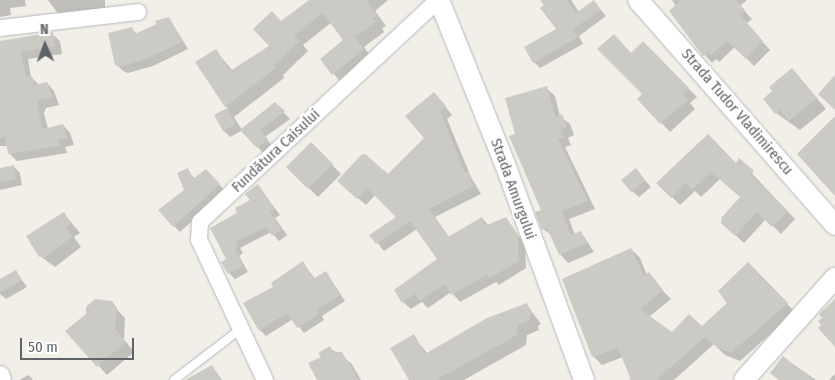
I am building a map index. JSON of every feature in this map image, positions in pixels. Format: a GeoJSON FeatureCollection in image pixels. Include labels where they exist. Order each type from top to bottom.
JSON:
{"type":"FeatureCollection","features":[{"type":"Feature","properties":{"kind":"street","name":"Fundătura Caisului"},"geometry":{"type":"LineString","coordinates":[[265,380],[199,240],[200,222],[439,0]]}},
{"type":"Feature","properties":{"kind":"street","name":"Strada Amurgului"},"geometry":{"type":"LineString","coordinates":[[439,0],[501,155],[584,380]]}},
{"type":"Feature","properties":{"kind":"street","name":"Strada Tudor Vladimirescu"},"geometry":{"type":"LineString","coordinates":[[638,0],[835,225]]}},
{"type":"Feature","properties":{"kind":"street"},"geometry":{"type":"LineString","coordinates":[[0,28],[138,12]]}},
{"type":"Feature","properties":{"kind":"street"},"geometry":{"type":"LineString","coordinates":[[744,380],[835,278]]}},
{"type":"Feature","properties":{"kind":"street"},"geometry":{"type":"LineString","coordinates":[[0,376],[1,380]]}},
{"type":"Feature","properties":{"kind":"lane"},"geometry":{"type":"LineString","coordinates":[[174,380],[242,328]]}},
{"type":"Feature","properties":{"kind":"building"},"geometry":{"type":"Polygon","coordinates":[[[309,0],[366,0],[377,16],[373,18],[376,22],[355,37],[364,49],[332,75],[320,59],[343,40],[323,13],[294,35],[300,41],[274,65],[276,68],[225,107],[195,62],[216,49],[230,71],[269,46],[253,29],[272,11],[281,21],[309,0]]]}},
{"type":"Feature","properties":{"kind":"building"},"geometry":{"type":"Polygon","coordinates":[[[540,0],[566,0],[576,13],[594,0],[601,10],[573,29],[578,37],[533,63],[524,47],[556,29],[540,8],[544,5],[540,0]]]}},
{"type":"Feature","properties":{"kind":"building"},"geometry":{"type":"Polygon","coordinates":[[[681,0],[736,0],[745,10],[740,15],[763,41],[746,59],[727,41],[711,55],[708,52],[703,56],[669,11],[681,0]]]}},
{"type":"Feature","properties":{"kind":"building"},"geometry":{"type":"Polygon","coordinates":[[[169,17],[182,42],[146,59],[120,67],[115,65],[108,33],[132,27],[135,34],[157,24],[155,21],[169,17]]]}},
{"type":"Feature","properties":{"kind":"building"},"geometry":{"type":"Polygon","coordinates":[[[53,32],[55,46],[21,52],[26,77],[32,76],[34,85],[47,82],[52,97],[39,100],[37,105],[43,129],[63,124],[67,138],[58,140],[60,146],[8,154],[5,137],[0,138],[0,41],[53,32]]]}},
{"type":"Feature","properties":{"kind":"building"},"geometry":{"type":"Polygon","coordinates":[[[614,34],[631,53],[643,41],[689,88],[683,94],[688,100],[660,124],[637,99],[642,94],[597,49],[614,34]]]}},
{"type":"Feature","properties":{"kind":"building"},"geometry":{"type":"Polygon","coordinates":[[[792,68],[817,98],[789,121],[780,110],[775,114],[763,99],[772,91],[769,87],[792,68]]]}},
{"type":"Feature","properties":{"kind":"building"},"geometry":{"type":"Polygon","coordinates":[[[835,75],[835,110],[818,94],[835,75]]]}},
{"type":"Feature","properties":{"kind":"building"},"geometry":{"type":"Polygon","coordinates":[[[547,86],[555,117],[562,114],[567,127],[561,129],[564,137],[558,139],[588,201],[562,211],[571,235],[581,231],[587,243],[559,255],[547,228],[542,230],[535,212],[541,210],[509,136],[515,134],[505,98],[547,86]]]}},
{"type":"Feature","properties":{"kind":"building"},"geometry":{"type":"Polygon","coordinates":[[[434,92],[446,106],[440,111],[465,173],[468,172],[474,186],[429,209],[448,237],[482,217],[485,226],[506,217],[518,235],[519,261],[490,278],[487,275],[451,295],[445,284],[420,301],[415,294],[402,303],[394,290],[437,259],[410,221],[376,244],[369,235],[396,217],[367,188],[357,199],[337,181],[361,155],[365,154],[388,174],[424,138],[405,116],[434,92]]]}},
{"type":"Feature","properties":{"kind":"building"},"geometry":{"type":"Polygon","coordinates":[[[275,102],[285,111],[260,130],[268,139],[257,148],[240,130],[275,102]]]}},
{"type":"Feature","properties":{"kind":"building"},"geometry":{"type":"Polygon","coordinates":[[[227,108],[236,124],[223,131],[214,115],[227,108]]]}},
{"type":"Feature","properties":{"kind":"building"},"geometry":{"type":"Polygon","coordinates":[[[835,116],[835,196],[797,154],[835,116]]]}},
{"type":"Feature","properties":{"kind":"building"},"geometry":{"type":"Polygon","coordinates":[[[708,134],[736,163],[739,158],[754,171],[751,175],[788,211],[772,227],[757,212],[735,236],[721,223],[722,217],[740,197],[711,172],[692,190],[686,183],[671,198],[656,183],[708,134]]]}},
{"type":"Feature","properties":{"kind":"building"},"geometry":{"type":"Polygon","coordinates":[[[311,142],[333,164],[308,189],[286,167],[311,142]]]}},
{"type":"Feature","properties":{"kind":"building"},"geometry":{"type":"Polygon","coordinates":[[[14,165],[16,179],[0,182],[0,168],[14,165]]]}},
{"type":"Feature","properties":{"kind":"building"},"geometry":{"type":"Polygon","coordinates":[[[188,168],[193,179],[206,169],[220,184],[173,227],[158,210],[184,190],[177,173],[188,168]]]}},
{"type":"Feature","properties":{"kind":"building"},"geometry":{"type":"Polygon","coordinates":[[[636,168],[645,180],[631,192],[621,180],[636,168]]]}},
{"type":"Feature","properties":{"kind":"building"},"geometry":{"type":"Polygon","coordinates":[[[258,184],[275,209],[270,212],[282,229],[272,236],[266,227],[235,242],[238,247],[235,249],[243,266],[228,274],[221,262],[226,259],[210,228],[237,213],[235,208],[250,200],[245,194],[258,184]]]}},
{"type":"Feature","properties":{"kind":"building"},"geometry":{"type":"Polygon","coordinates":[[[64,212],[71,223],[66,227],[72,237],[44,258],[42,255],[39,257],[26,236],[64,212]]]}},
{"type":"Feature","properties":{"kind":"building"},"geometry":{"type":"Polygon","coordinates":[[[631,248],[644,276],[649,272],[663,290],[640,309],[672,332],[689,314],[702,326],[727,303],[718,291],[748,262],[788,303],[731,353],[715,346],[705,337],[656,380],[631,380],[618,348],[592,357],[562,279],[631,248]]]}},
{"type":"Feature","properties":{"kind":"building"},"geometry":{"type":"Polygon","coordinates":[[[303,261],[313,279],[326,271],[340,295],[317,310],[319,314],[297,328],[287,313],[259,331],[243,303],[273,287],[271,283],[303,261]]]}},
{"type":"Feature","properties":{"kind":"building"},"geometry":{"type":"Polygon","coordinates":[[[16,270],[22,280],[0,293],[0,279],[16,270]]]}},
{"type":"Feature","properties":{"kind":"building"},"geometry":{"type":"Polygon","coordinates":[[[95,299],[112,301],[117,308],[115,329],[126,342],[97,367],[65,331],[86,314],[86,307],[95,299]]]}},
{"type":"Feature","properties":{"kind":"building"},"geometry":{"type":"Polygon","coordinates":[[[835,299],[835,347],[818,328],[821,325],[818,321],[822,318],[819,314],[835,299]]]}},
{"type":"Feature","properties":{"kind":"building"},"geometry":{"type":"Polygon","coordinates":[[[527,303],[532,314],[529,316],[530,320],[518,325],[517,335],[436,380],[409,380],[390,348],[414,334],[425,354],[487,318],[527,303]]]}},
{"type":"Feature","properties":{"kind":"building"},"geometry":{"type":"Polygon","coordinates":[[[330,346],[333,352],[342,352],[359,380],[317,380],[308,363],[321,357],[318,353],[330,346]]]}},
{"type":"Feature","properties":{"kind":"building"},"geometry":{"type":"Polygon","coordinates":[[[783,356],[813,380],[779,380],[770,373],[783,356]]]}},
{"type":"Feature","properties":{"kind":"building"},"geometry":{"type":"Polygon","coordinates":[[[212,365],[220,380],[185,380],[212,365]]]}}]}
